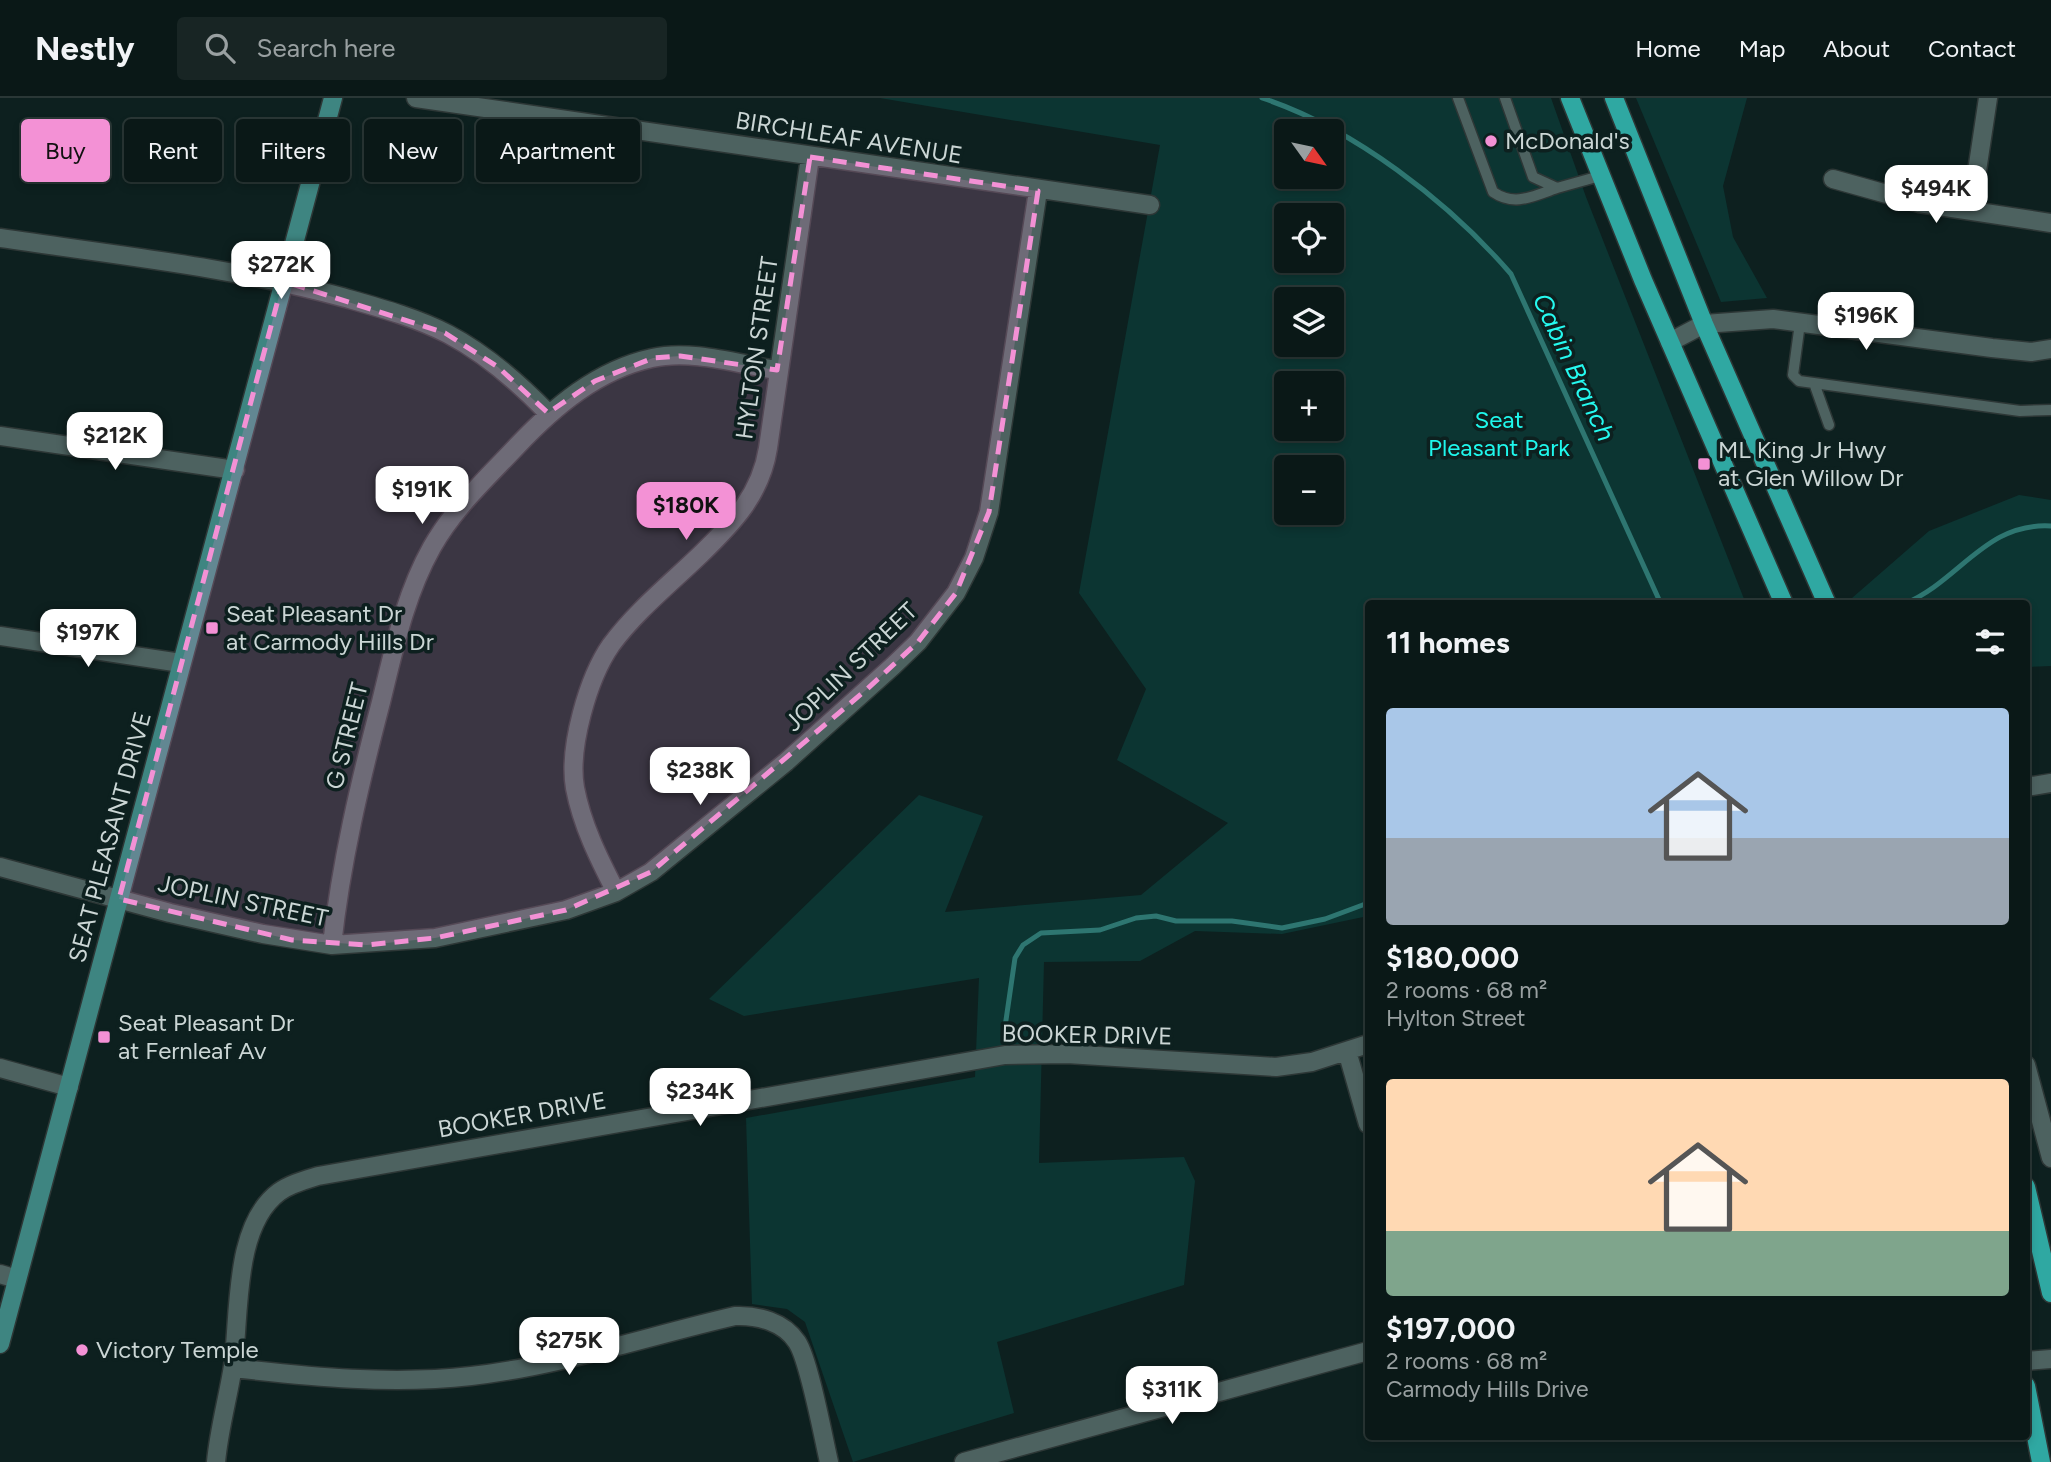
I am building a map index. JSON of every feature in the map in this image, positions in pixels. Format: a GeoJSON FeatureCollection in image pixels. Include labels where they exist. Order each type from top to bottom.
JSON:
{"type":"FeatureCollection","features":[{"type":"Feature","properties":{"kind":"main road"},"geometry":{"type":"LineString","coordinates":[[1570,98],[1670,342],[1782,600]]}},
{"type":"Feature","properties":{"kind":"main road"},"geometry":{"type":"LineString","coordinates":[[1614,98],[1704,324],[1825,600]]}},
{"type":"Feature","properties":{"kind":"main road"},"geometry":{"type":"LineString","coordinates":[[2030,1204],[2051,1293]]}},
{"type":"Feature","properties":{"kind":"main road"},"geometry":{"type":"LineString","coordinates":[[2030,1406],[2041,1462]]}},
{"type":"Feature","properties":{"kind":"street","name":"SEAT PLEASANT DRIVE"},"geometry":{"type":"LineString","coordinates":[[0,1345],[8,1277],[69,1087],[333,98]]}},
{"type":"Feature","properties":{"kind":"street","name":"BIRCHLEAF AVENUE"},"geometry":{"type":"LineString","coordinates":[[416,98],[1038,191],[1150,205]]}},
{"type":"Feature","properties":{"kind":"street"},"geometry":{"type":"LineString","coordinates":[[1970,211],[1988,98]]}},
{"type":"Feature","properties":{"kind":"street","name":"HYLTON STREET"},"geometry":{"type":"LineString","coordinates":[[616,892],[592,842],[575,785],[578,740],[586,699],[598,669],[613,643],[737,518],[754,493],[766,466],[777,370],[810,157]]}},
{"type":"Feature","properties":{"kind":"street"},"geometry":{"type":"LineString","coordinates":[[1833,179],[1896,199],[2051,223]]}},
{"type":"Feature","properties":{"kind":"street","name":"JOPLIN STREET"},"geometry":{"type":"LineString","coordinates":[[0,867],[263,934],[332,945],[391,943],[479,930],[566,910],[616,892],[651,872],[796,753],[918,642],[956,593],[974,558],[989,512],[1038,191]]}},
{"type":"Feature","properties":{"kind":"street"},"geometry":{"type":"LineString","coordinates":[[0,238],[283,281],[376,307],[445,333],[498,367],[548,413]]}},
{"type":"Feature","properties":{"kind":"street"},"geometry":{"type":"LineString","coordinates":[[1670,342],[1704,324],[1773,319],[2031,352],[2051,349]]}},
{"type":"Feature","properties":{"kind":"street","name":"G STREET"},"geometry":{"type":"LineString","coordinates":[[332,945],[351,824],[393,651],[416,580],[433,545],[453,516],[548,413],[595,381],[653,358],[698,357],[777,370]]}},
{"type":"Feature","properties":{"kind":"street"},"geometry":{"type":"LineString","coordinates":[[0,436],[235,470]]}},
{"type":"Feature","properties":{"kind":"street"},"geometry":{"type":"LineString","coordinates":[[0,636],[181,663]]}},
{"type":"Feature","properties":{"kind":"street"},"geometry":{"type":"LineString","coordinates":[[2030,786],[2051,783]]}},
{"type":"Feature","properties":{"kind":"street","name":"BOOKER DRIVE"},"geometry":{"type":"LineString","coordinates":[[216,1462],[233,1368],[240,1284],[252,1229],[269,1201],[279,1192],[318,1176],[1019,1053],[1276,1067],[1312,1062],[1365,1045]]}},
{"type":"Feature","properties":{"kind":"street"},"geometry":{"type":"LineString","coordinates":[[1347,1051],[1365,1114]]}},
{"type":"Feature","properties":{"kind":"street"},"geometry":{"type":"LineString","coordinates":[[0,1068],[69,1087]]}},
{"type":"Feature","properties":{"kind":"street"},"geometry":{"type":"LineString","coordinates":[[2030,1080],[2051,1158]]}},
{"type":"Feature","properties":{"kind":"street"},"geometry":{"type":"LineString","coordinates":[[233,1368],[349,1379],[468,1376],[526,1367],[735,1316],[757,1316],[783,1329],[799,1344],[829,1462]]}},
{"type":"Feature","properties":{"kind":"street"},"geometry":{"type":"LineString","coordinates":[[964,1462],[1365,1352]]}},
{"type":"Feature","properties":{"kind":"street"},"geometry":{"type":"LineString","coordinates":[[2030,1361],[2051,1359]]}},
{"type":"Feature","properties":{"kind":"lane"},"geometry":{"type":"LineString","coordinates":[[1458,98],[1493,192],[1504,200],[1517,202],[1600,176]]}},
{"type":"Feature","properties":{"kind":"lane"},"geometry":{"type":"LineString","coordinates":[[1505,98],[1533,177],[1557,188]]}},
{"type":"Feature","properties":{"kind":"lane"},"geometry":{"type":"LineString","coordinates":[[1800,323],[1793,375],[1799,381],[2020,411],[2051,410]]}},
{"type":"Feature","properties":{"kind":"lane"},"geometry":{"type":"LineString","coordinates":[[1814,383],[1829,425]]}},
{"type":"Feature","properties":{"kind":"highlighted area"},"geometry":{"type":"Polygon","coordinates":[[[810,157],[1038,191],[989,512],[956,593],[918,642],[866,690],[651,872],[566,910],[435,938],[367,945],[292,940],[119,899],[283,281],[445,333],[498,367],[548,413],[595,381],[653,358],[680,356],[777,370],[810,157]]]}},
{"type":"Feature","properties":{"kind":"green space","name":"Seat Pleasant Park"},"geometry":{"type":"Polygon","coordinates":[[[880,98],[1551,98],[1586,197],[1744,600],[1365,600],[1365,917],[1282,934],[1195,931],[1140,961],[1044,962],[1039,1163],[1184,1157],[1195,1181],[1184,1285],[997,1342],[1014,1413],[853,1462],[805,1322],[787,1309],[752,1304],[746,1118],[975,1077],[979,978],[744,1016],[709,999],[919,795],[983,816],[945,912],[1141,895],[1228,823],[1117,760],[1146,689],[1079,593],[1160,145],[880,98]]]}},
{"type":"Feature","properties":{"kind":"green space"},"geometry":{"type":"Polygon","coordinates":[[[1636,98],[1747,98],[1723,186],[1733,237],[1767,298],[1721,302],[1636,98]]]}},
{"type":"Feature","properties":{"kind":"green space"},"geometry":{"type":"Polygon","coordinates":[[[2019,495],[2051,500],[2051,666],[2030,667],[2030,600],[1853,600],[1929,531],[2019,495]]]}},
{"type":"Feature","properties":{"kind":"waterway","name":"Cabin Branch"},"geometry":{"type":"LineString","coordinates":[[1262,98],[1330,128],[1397,170],[1458,220],[1511,274],[1659,600]]}},
{"type":"Feature","properties":{"kind":"waterway","name":"Cabin Branch"},"geometry":{"type":"LineString","coordinates":[[1912,600],[1941,582],[1990,543],[2008,533],[2028,527],[2051,526]]}},
{"type":"Feature","properties":{"kind":"waterway"},"geometry":{"type":"LineString","coordinates":[[1005,1027],[1015,958],[1023,945],[1041,933],[1100,930],[1136,918],[1156,916],[1176,921],[1232,921],[1282,928],[1325,919],[1365,904]]}},
{"type":"Feature","properties":{"kind":"place","name":"McDonald's"},"geometry":{"type":"Point","coordinates":[1491,141]}},
{"type":"Feature","properties":{"kind":"place","name":"ML King Jr Hwy at Glen Willow Dr"},"geometry":{"type":"Point","coordinates":[1704,464]}},
{"type":"Feature","properties":{"kind":"place","name":"Seat Pleasant Dr at Carmody Hills Dr"},"geometry":{"type":"Point","coordinates":[212,628]}},
{"type":"Feature","properties":{"kind":"place","name":"Seat Pleasant Dr at Fernleaf Av"},"geometry":{"type":"Point","coordinates":[104,1037]}},
{"type":"Feature","properties":{"kind":"place","name":"Victory Temple"},"geometry":{"type":"Point","coordinates":[82,1350]}}]}
